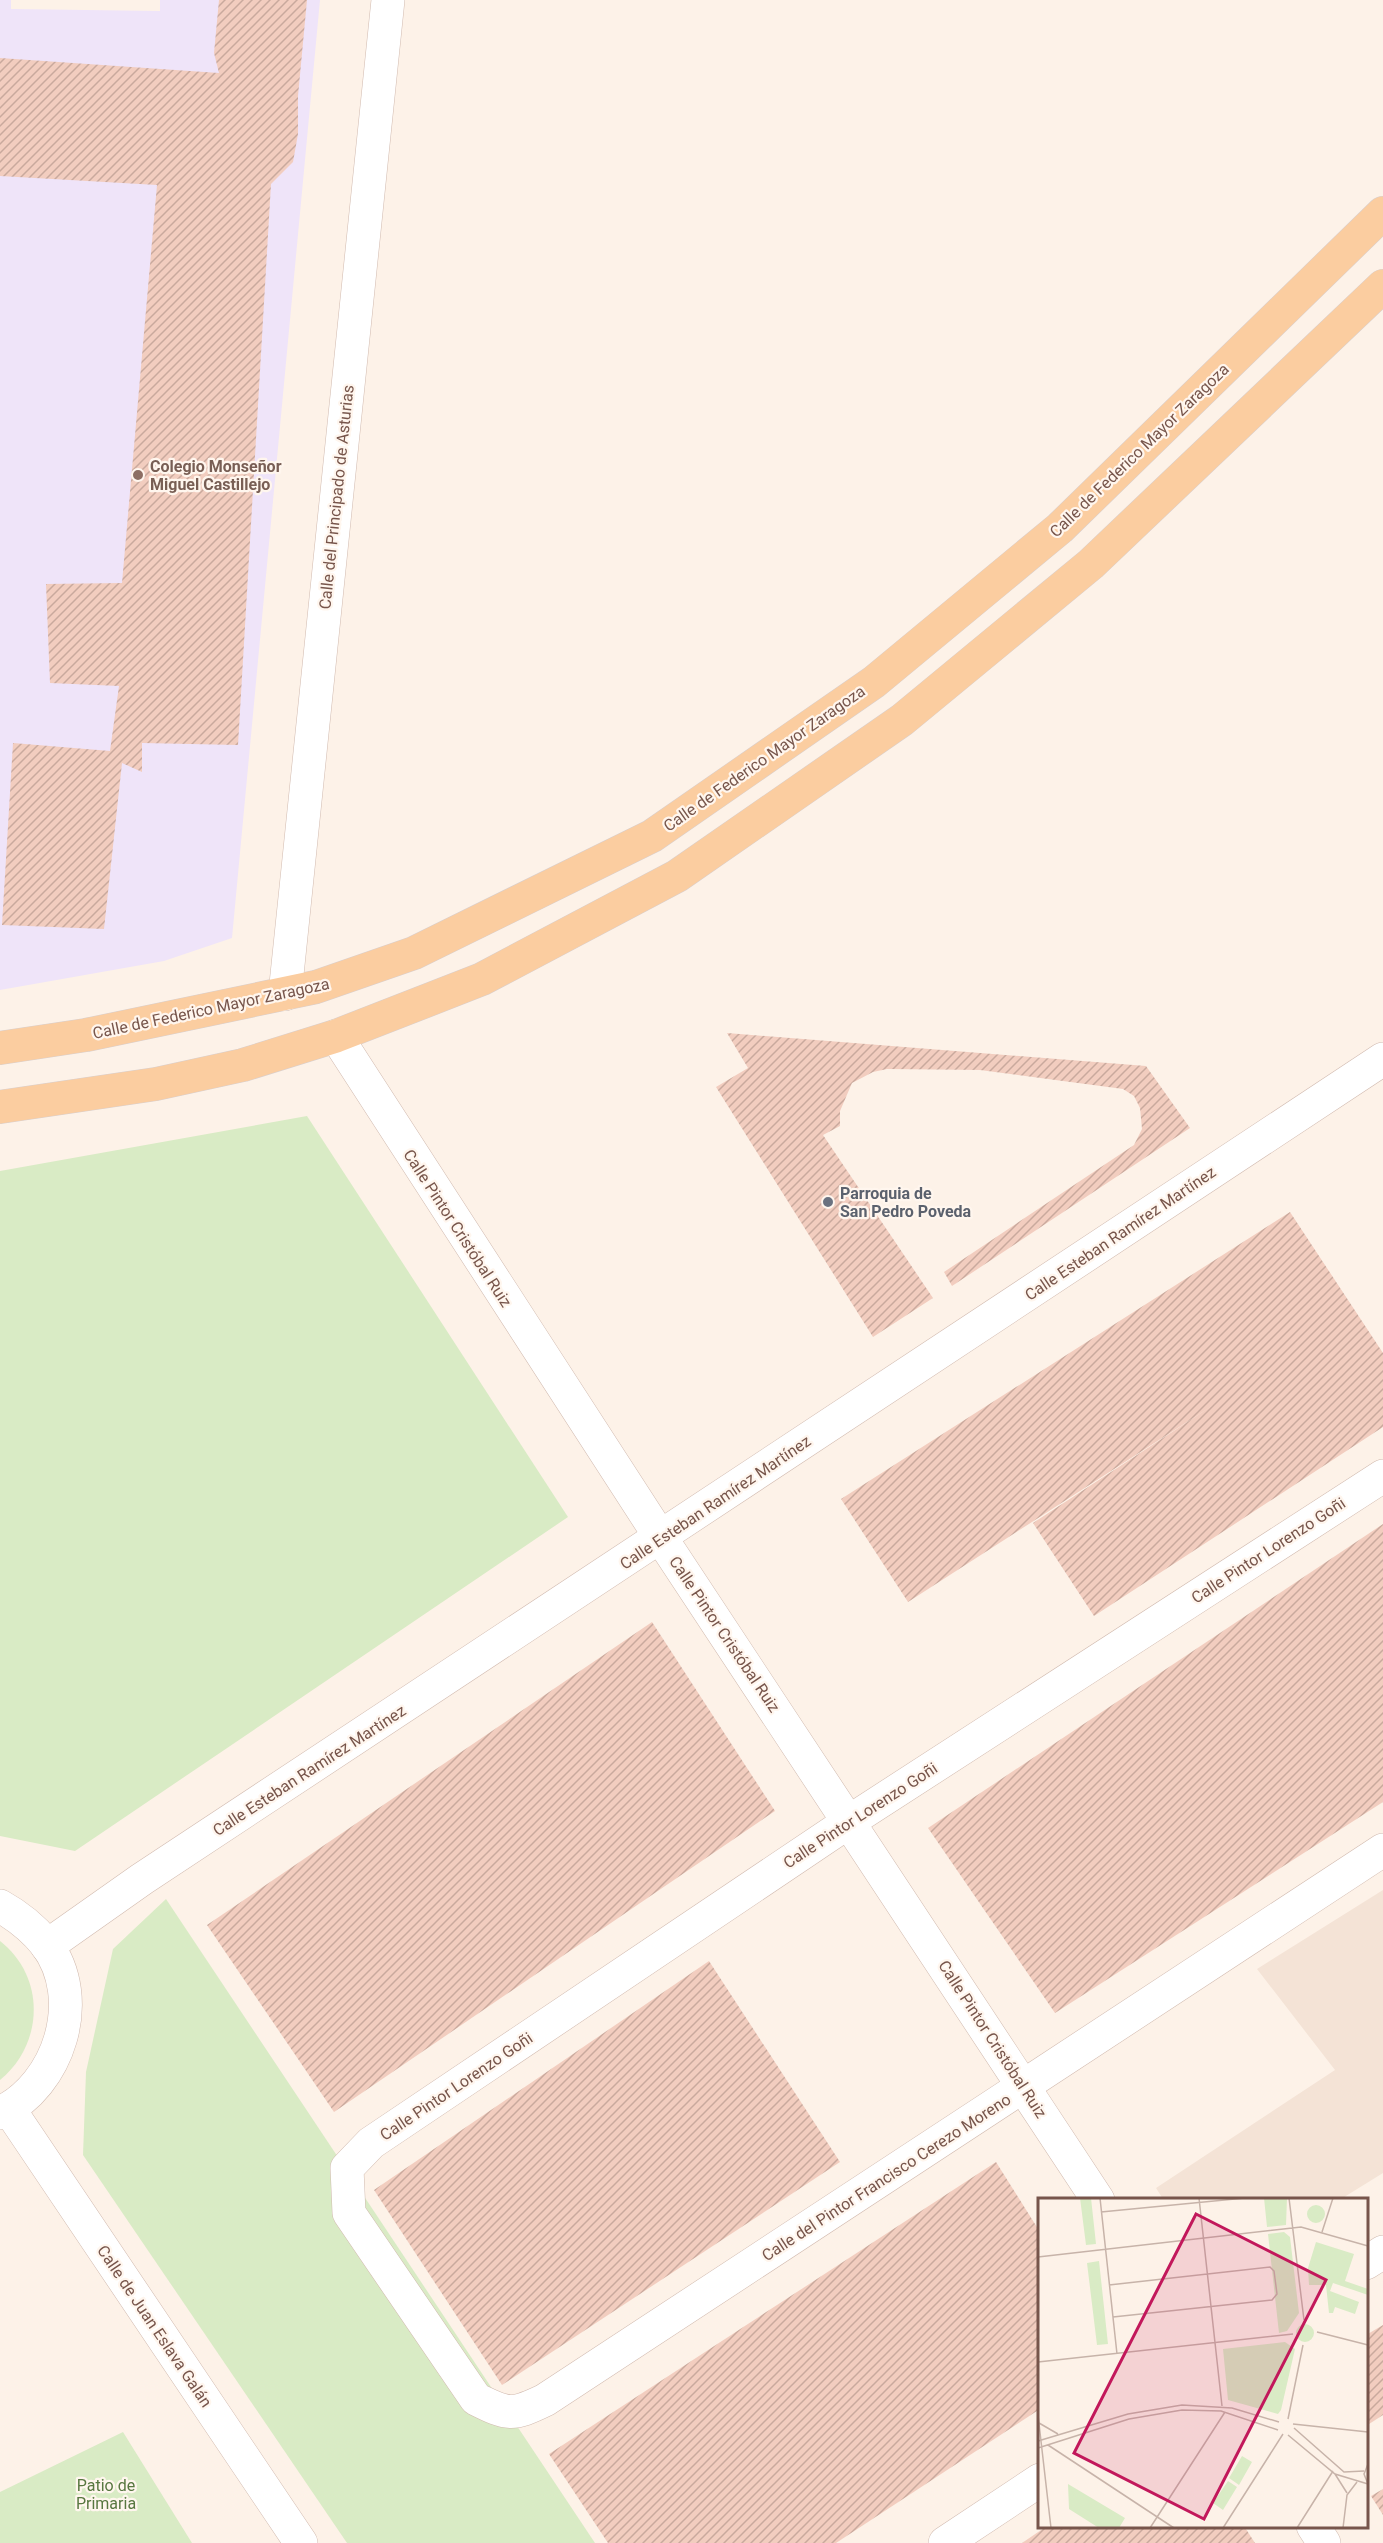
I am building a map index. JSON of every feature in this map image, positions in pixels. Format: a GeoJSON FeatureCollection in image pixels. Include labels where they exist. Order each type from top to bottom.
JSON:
{"type":"FeatureCollection","features":[{"type":"Feature","properties":{"kind":"main road","name":"Calle de Federico Mayor Zaragoza"},"geometry":{"type":"LineString","coordinates":[[0,1047],[86,1035],[316,987],[414,953],[652,836],[874,681],[1060,528],[1383,213]]}},
{"type":"Feature","properties":{"kind":"main road"},"geometry":{"type":"LineString","coordinates":[[0,1107],[156,1084],[243,1065],[336,1036],[482,979],[676,876],[902,720],[1091,564],[1383,286]]}},
{"type":"Feature","properties":{"kind":"street","name":"Calle del Principado de Asturias"},"geometry":{"type":"LineString","coordinates":[[285,994],[388,0]]}},
{"type":"Feature","properties":{"kind":"street","name":"Calle Pintor Cristóbal Ruiz"},"geometry":{"type":"LineString","coordinates":[[336,1036],[661,1538],[1097,2198]]}},
{"type":"Feature","properties":{"kind":"street","name":"Calle Esteban Ramírez Martínez"},"geometry":{"type":"LineString","coordinates":[[47,1946],[142,1879],[1383,1059]]}},
{"type":"Feature","properties":{"kind":"street","name":"Calle Pintor Lorenzo Goñi"},"geometry":{"type":"LineString","coordinates":[[504,2413],[476,2399],[349,2213],[347,2168],[371,2143],[850,1821],[1383,1476]]}},
{"type":"Feature","properties":{"kind":"street","name":"Calle del Pintor Francisco Cerezo Moreno"},"geometry":{"type":"LineString","coordinates":[[504,2413],[525,2410],[545,2400],[1383,1850]]}},
{"type":"Feature","properties":{"kind":"street"},"geometry":{"type":"LineString","coordinates":[[0,1906],[21,1918],[47,1946],[62,1980],[66,2017],[57,2053],[37,2085],[4,2111]]}},
{"type":"Feature","properties":{"kind":"street","name":"Calle de Juan Eslava Galán"},"geometry":{"type":"LineString","coordinates":[[4,2111],[301,2543]]}},
{"type":"Feature","properties":{"kind":"street"},"geometry":{"type":"LineString","coordinates":[[1368,2262],[1383,2252]]}},
{"type":"Feature","properties":{"kind":"street"},"geometry":{"type":"LineString","coordinates":[[945,2543],[1038,2481]]}},
{"type":"Feature","properties":{"kind":"street"},"geometry":{"type":"LineString","coordinates":[[1314,2528],[1324,2543]]}},
{"type":"Feature","properties":{"kind":"shaded area","name":"Colegio Monseñor Miguel Castillejo"},"geometry":{"type":"Polygon","coordinates":[[[0,0],[11,0],[11,9],[160,11],[160,0],[320,0],[232,938],[164,961],[0,990],[0,0]]]}},
{"type":"Feature","properties":{"kind":"shaded area"},"geometry":{"type":"Polygon","coordinates":[[[1383,1890],[1383,2173],[1343,2198],[1162,2198],[1156,2188],[1335,2070],[1257,1969],[1383,1890]]]}},
{"type":"Feature","properties":{"kind":"green space"},"geometry":{"type":"Polygon","coordinates":[[[307,1116],[568,1517],[75,1851],[0,1836],[0,1171],[307,1116]]]}},
{"type":"Feature","properties":{"kind":"green space"},"geometry":{"type":"Polygon","coordinates":[[[166,1899],[595,2543],[347,2543],[83,2155],[86,2072],[113,1949],[166,1899]]]}},
{"type":"Feature","properties":{"kind":"green space"},"geometry":{"type":"Polygon","coordinates":[[[0,1941],[15,1956],[26,1973],[32,1991],[34,2010],[25,2048],[15,2065],[0,2080],[0,1941]]]}},
{"type":"Feature","properties":{"kind":"green space","name":"Patio de Primaria"},"geometry":{"type":"Polygon","coordinates":[[[123,2432],[192,2543],[0,2543],[0,2492],[123,2432]]]}},
{"type":"Feature","properties":{"kind":"building"},"geometry":{"type":"Polygon","coordinates":[[[219,0],[307,0],[298,96],[298,134],[293,162],[271,184],[238,745],[142,743],[142,772],[122,763],[104,929],[2,925],[13,743],[110,751],[119,686],[50,683],[46,584],[122,583],[157,185],[0,176],[0,58],[219,73],[214,53],[219,0]]]}},
{"type":"Feature","properties":{"kind":"building","name":"Parroquia de San Pedro Poveda"},"geometry":{"type":"Polygon","coordinates":[[[727,1033],[1146,1066],[1190,1128],[952,1286],[944,1272],[1134,1145],[1142,1129],[1140,1108],[1134,1096],[1123,1089],[980,1070],[887,1069],[873,1072],[852,1083],[840,1111],[840,1126],[823,1135],[933,1298],[873,1337],[716,1087],[748,1068],[727,1033]]]}},
{"type":"Feature","properties":{"kind":"building"},"geometry":{"type":"Polygon","coordinates":[[[1290,1212],[1383,1353],[1383,1427],[1094,1616],[1033,1523],[1218,1402],[908,1602],[841,1499],[1290,1212]]]}},
{"type":"Feature","properties":{"kind":"building"},"geometry":{"type":"Polygon","coordinates":[[[1383,1524],[1383,1802],[1055,2013],[928,1828],[1383,1524]]]}},
{"type":"Feature","properties":{"kind":"building"},"geometry":{"type":"Polygon","coordinates":[[[652,1622],[775,1811],[334,2112],[207,1925],[652,1622]]]}},
{"type":"Feature","properties":{"kind":"building"},"geometry":{"type":"Polygon","coordinates":[[[709,1961],[840,2162],[502,2385],[374,2190],[709,1961]]]}},
{"type":"Feature","properties":{"kind":"building"},"geometry":{"type":"Polygon","coordinates":[[[996,2162],[1038,2229],[1038,2410],[836,2543],[608,2543],[549,2454],[996,2162]]]}},
{"type":"Feature","properties":{"kind":"building"},"geometry":{"type":"Polygon","coordinates":[[[1383,2325],[1383,2415],[1368,2425],[1368,2334],[1383,2325]]]}},
{"type":"Feature","properties":{"kind":"building"},"geometry":{"type":"Polygon","coordinates":[[[1383,2489],[1383,2515],[1371,2496],[1383,2489]]]}},
{"type":"Feature","properties":{"kind":"building"},"geometry":{"type":"Polygon","coordinates":[[[1044,2528],[1245,2528],[1255,2543],[1022,2543],[1044,2528]]]}},
{"type":"Feature","properties":{"kind":"place","name":"Colegio Monseñor Miguel Castillejo"},"geometry":{"type":"Point","coordinates":[138,475]}},
{"type":"Feature","properties":{"kind":"place","name":"Parroquia de San Pedro Poveda"},"geometry":{"type":"Point","coordinates":[828,1202]}}]}
